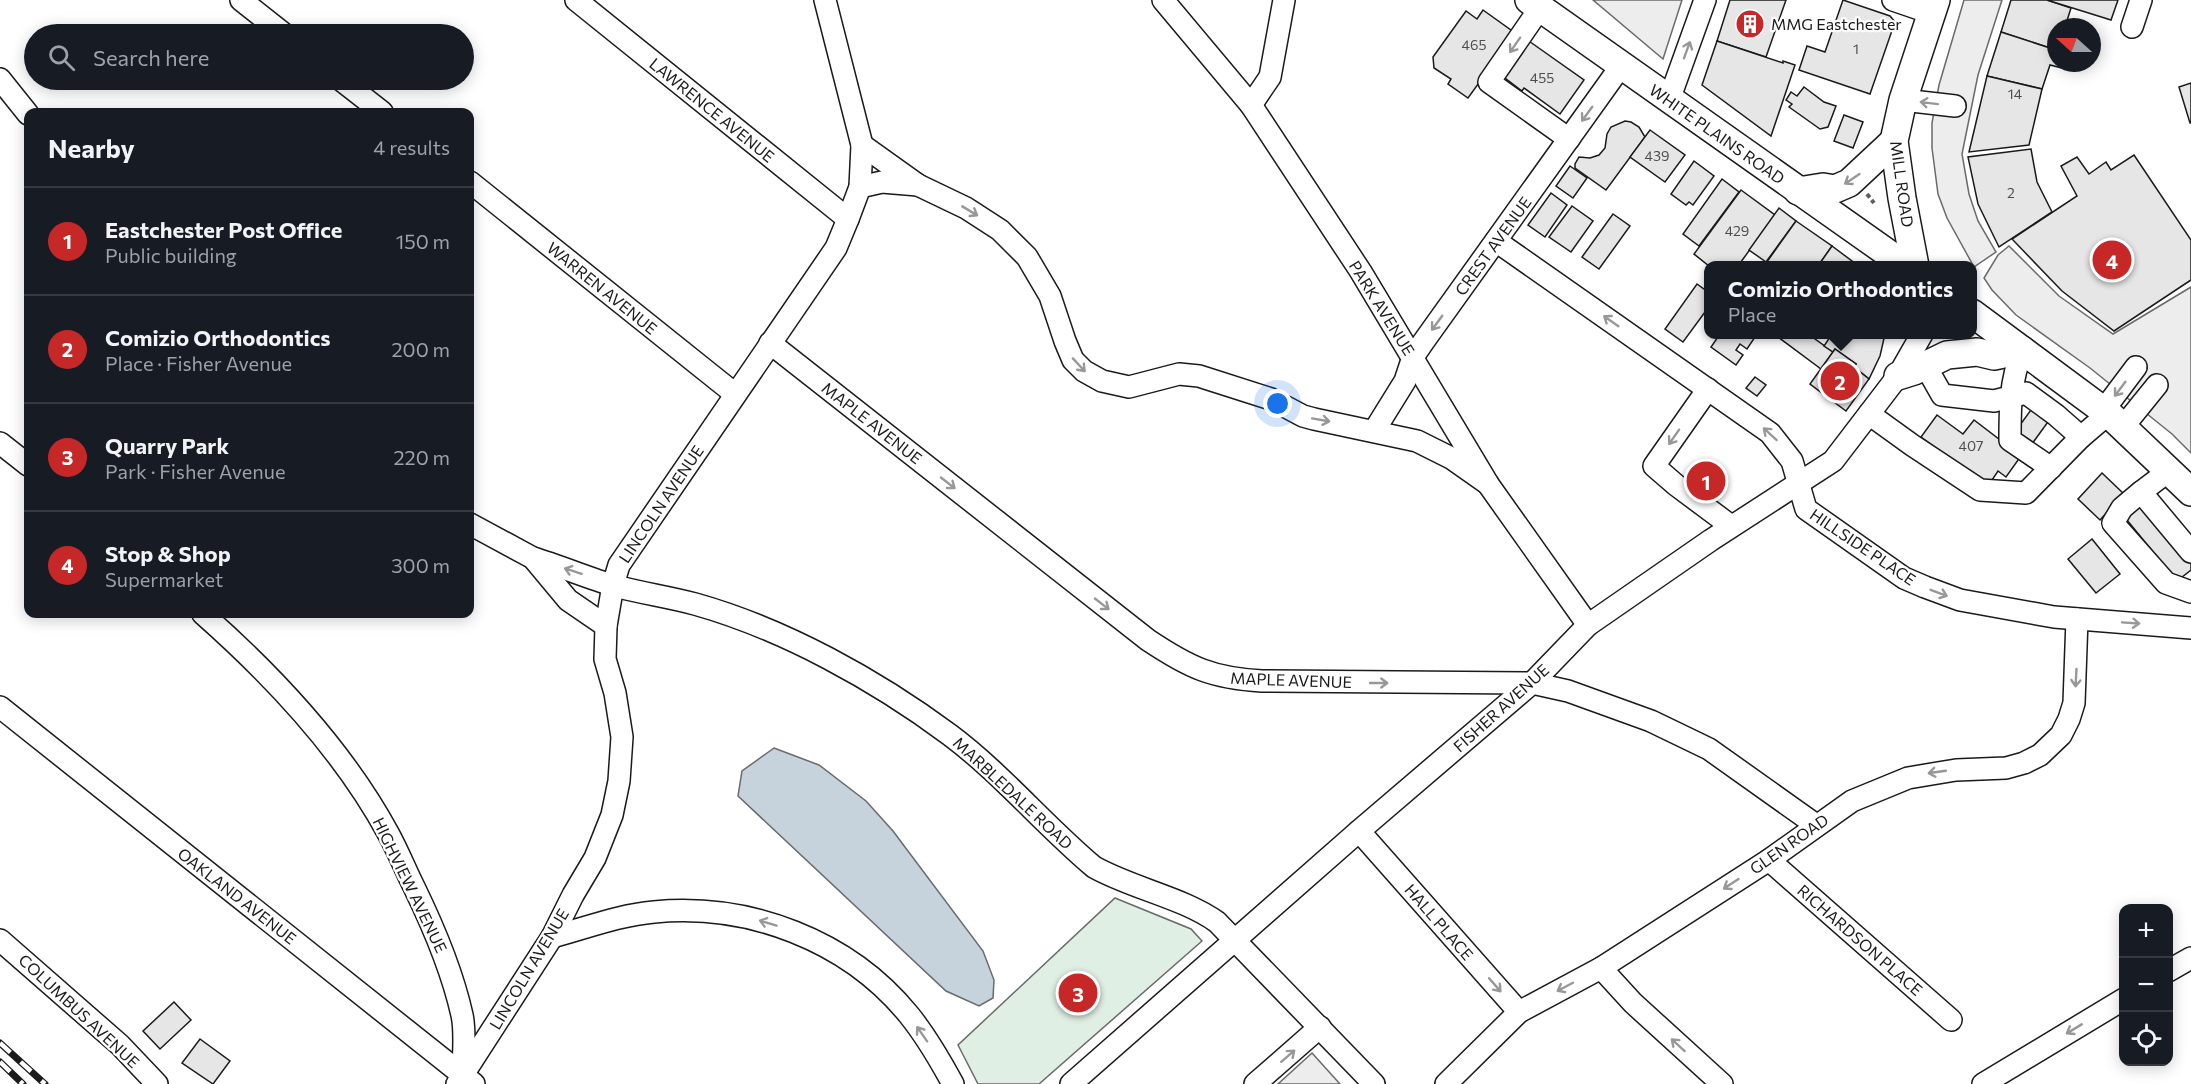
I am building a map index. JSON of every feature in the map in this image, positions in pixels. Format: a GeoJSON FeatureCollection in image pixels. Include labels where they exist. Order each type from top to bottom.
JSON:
{"type":"FeatureCollection","features":[{"type":"Feature","properties":{"kind":"main road","name":"WHITE PLAINS ROAD"},"geometry":{"type":"LineString","coordinates":[[1534,4],[1899,261]]}},
{"type":"Feature","properties":{"kind":"main road","name":"MILL ROAD"},"geometry":{"type":"LineString","coordinates":[[1914,261],[1894,141],[1903,100],[1934,6]]}},
{"type":"Feature","properties":{"kind":"main road"},"geometry":{"type":"LineString","coordinates":[[1798,191],[1823,187],[1835,189],[1850,183],[1894,141]]}},
{"type":"Feature","properties":{"kind":"main road"},"geometry":{"type":"LineString","coordinates":[[1977,317],[2112,417],[2191,492]]}},
{"type":"Feature","properties":{"kind":"main road"},"geometry":{"type":"LineString","coordinates":[[1898,376],[1956,353],[1977,352],[1994,356],[2022,350]]}},
{"type":"Feature","properties":{"kind":"street"},"geometry":{"type":"LineString","coordinates":[[241,0],[271,24]]}},
{"type":"Feature","properties":{"kind":"street","name":"LAWRENCE AVENUE"},"geometry":{"type":"LineString","coordinates":[[576,0],[849,219]]}},
{"type":"Feature","properties":{"kind":"street","name":"LINCOLN AVENUE"},"geometry":{"type":"LineString","coordinates":[[465,1081],[552,937],[595,858],[612,815],[619,781],[622,737],[615,693],[605,659],[606,626],[619,565],[836,248],[860,187],[862,145],[825,0]]}},
{"type":"Feature","properties":{"kind":"street","name":"PARK AVENUE"},"geometry":{"type":"LineString","coordinates":[[1163,0],[1251,105],[1361,272],[1488,484],[1588,625]]}},
{"type":"Feature","properties":{"kind":"street"},"geometry":{"type":"LineString","coordinates":[[1251,105],[1270,77],[1284,0]]}},
{"type":"Feature","properties":{"kind":"street"},"geometry":{"type":"LineString","coordinates":[[1669,100],[1705,0]]}},
{"type":"Feature","properties":{"kind":"street"},"geometry":{"type":"LineString","coordinates":[[1893,0],[1934,6]]}},
{"type":"Feature","properties":{"kind":"street"},"geometry":{"type":"LineString","coordinates":[[2132,27],[2141,0]]}},
{"type":"Feature","properties":{"kind":"street"},"geometry":{"type":"LineString","coordinates":[[1534,4],[1489,81],[1569,139]]}},
{"type":"Feature","properties":{"kind":"street","name":"CREST AVENUE"},"geometry":{"type":"LineString","coordinates":[[1374,431],[1405,381],[1413,357],[1621,66]]}},
{"type":"Feature","properties":{"kind":"street"},"geometry":{"type":"LineString","coordinates":[[0,79],[24,109]]}},
{"type":"Feature","properties":{"kind":"street"},"geometry":{"type":"LineString","coordinates":[[354,90],[377,108]]}},
{"type":"Feature","properties":{"kind":"street"},"geometry":{"type":"LineString","coordinates":[[1903,100],[1955,106]]}},
{"type":"Feature","properties":{"kind":"street"},"geometry":{"type":"LineString","coordinates":[[862,145],[918,185],[966,208],[1000,230],[1027,256],[1050,296],[1073,360],[1084,371],[1102,381],[1129,387],[1179,374],[1199,376],[1271,399],[1303,416],[1418,441],[1451,458],[1488,484]]}},
{"type":"Feature","properties":{"kind":"street"},"geometry":{"type":"LineString","coordinates":[[860,187],[882,182],[918,185]]}},
{"type":"Feature","properties":{"kind":"street","name":"WARREN AVENUE"},"geometry":{"type":"LineString","coordinates":[[474,185],[735,394]]}},
{"type":"Feature","properties":{"kind":"street","name":"HILLSIDE PLACE"},"geometry":{"type":"LineString","coordinates":[[1497,241],[1770,433],[1792,461],[1806,509],[1904,578],[1960,600],[1996,608],[2077,619],[2191,628]]}},
{"type":"Feature","properties":{"kind":"street","name":"FISHER AVENUE"},"geometry":{"type":"LineString","coordinates":[[1071,1084],[1359,831],[1532,683],[1588,625],[1731,526],[1838,456],[1898,376],[1919,339]]}},
{"type":"Feature","properties":{"kind":"street","name":"MAPLE AVENUE"},"geometry":{"type":"LineString","coordinates":[[770,343],[1148,640],[1198,670],[1221,677],[1262,681],[1532,683],[1568,691],[1651,721],[1708,749],[1816,825]]}},
{"type":"Feature","properties":{"kind":"street"},"geometry":{"type":"LineString","coordinates":[[2022,350],[2013,375],[2010,398],[2010,441],[2051,468]]}},
{"type":"Feature","properties":{"kind":"street"},"geometry":{"type":"LineString","coordinates":[[1926,365],[1942,395],[1994,401],[2026,393],[2081,437]]}},
{"type":"Feature","properties":{"kind":"street"},"geometry":{"type":"LineString","coordinates":[[2112,417],[2136,367]]}},
{"type":"Feature","properties":{"kind":"street"},"geometry":{"type":"LineString","coordinates":[[1869,414],[1980,490],[2026,493],[2081,437],[2157,385]]}},
{"type":"Feature","properties":{"kind":"street"},"geometry":{"type":"LineString","coordinates":[[1708,389],[1654,466],[1731,526]]}},
{"type":"Feature","properties":{"kind":"street"},"geometry":{"type":"LineString","coordinates":[[0,443],[24,462]]}},
{"type":"Feature","properties":{"kind":"street"},"geometry":{"type":"LineString","coordinates":[[2170,470],[2122,508],[2113,523],[2166,583],[2191,592]]}},
{"type":"Feature","properties":{"kind":"street"},"geometry":{"type":"LineString","coordinates":[[2141,492],[2191,552]]}},
{"type":"Feature","properties":{"kind":"street","name":"MARBLEDALE ROAD"},"geometry":{"type":"LineString","coordinates":[[474,526],[533,558],[613,585],[695,604],[749,623],[840,665],[885,692],[950,735],[975,755],[1094,867],[1111,876],[1198,910],[1217,922],[1320,1028],[1369,1083]]}},
{"type":"Feature","properties":{"kind":"street","name":"MARBLEDALE ROAD"},"geometry":{"type":"LineString","coordinates":[[533,558],[568,600],[606,626]]}},
{"type":"Feature","properties":{"kind":"street","name":"HIGHVIEW AVENUE"},"geometry":{"type":"LineString","coordinates":[[208,618],[232,639],[327,743],[388,833],[446,959],[463,1017],[465,1081]]}},
{"type":"Feature","properties":{"kind":"street","name":"GLEN ROAD"},"geometry":{"type":"LineString","coordinates":[[1446,1084],[1519,1012],[1601,968],[1769,860],[1852,801],[1908,778],[1956,770],[2006,768],[2040,755],[2061,735],[2074,703],[2077,619]]}},
{"type":"Feature","properties":{"kind":"street","name":"OAKLAND AVENUE"},"geometry":{"type":"LineString","coordinates":[[0,707],[465,1081]]}},
{"type":"Feature","properties":{"kind":"street","name":"HALL PLACE"},"geometry":{"type":"LineString","coordinates":[[1359,831],[1519,1012]]}},
{"type":"Feature","properties":{"kind":"street","name":"RICHARDSON PLACE"},"geometry":{"type":"LineString","coordinates":[[1769,860],[1951,1020]]}},
{"type":"Feature","properties":{"kind":"street"},"geometry":{"type":"LineString","coordinates":[[552,937],[616,918],[653,912],[689,911],[764,921],[803,934],[830,947],[880,985],[909,1015],[953,1084]]}},
{"type":"Feature","properties":{"kind":"street","name":"COLUMBUS AVENUE"},"geometry":{"type":"LineString","coordinates":[[0,940],[120,1045],[157,1084]]}},
{"type":"Feature","properties":{"kind":"street"},"geometry":{"type":"LineString","coordinates":[[2173,968],[2191,957]]}},
{"type":"Feature","properties":{"kind":"street"},"geometry":{"type":"LineString","coordinates":[[1601,968],[1633,1003],[1722,1084]]}},
{"type":"Feature","properties":{"kind":"street"},"geometry":{"type":"LineString","coordinates":[[1983,1084],[2119,1002]]}},
{"type":"Feature","properties":{"kind":"street"},"geometry":{"type":"LineString","coordinates":[[1255,1084],[1320,1028]]}},
{"type":"Feature","properties":{"kind":"path"},"geometry":{"type":"LineString","coordinates":[[1871,209],[1874,203],[1879,202]]}},
{"type":"Feature","properties":{"kind":"green space"},"geometry":{"type":"Polygon","coordinates":[[[1115,898],[1191,929],[1202,941],[1039,1084],[978,1084],[958,1045],[1115,898]]]}},
{"type":"Feature","properties":{"kind":"shaded area"},"geometry":{"type":"Polygon","coordinates":[[[1593,0],[1682,0],[1663,59],[1593,0]]]}},
{"type":"Feature","properties":{"kind":"shaded area"},"geometry":{"type":"Polygon","coordinates":[[[1964,0],[2002,0],[1978,75],[1962,154],[1969,194],[1978,221],[1996,252],[1977,265],[1977,261],[1971,261],[1947,218],[1938,194],[1932,148],[1932,123],[1939,85],[1964,0]]]}},
{"type":"Feature","properties":{"kind":"shaded area"},"geometry":{"type":"Polygon","coordinates":[[[2009,246],[2059,296],[2113,334],[2191,287],[2191,453],[2172,434],[2090,368],[2016,315],[1992,290],[1984,278],[1998,255],[2009,246]]]}},
{"type":"Feature","properties":{"kind":"shaded area"},"geometry":{"type":"Polygon","coordinates":[[[774,748],[819,765],[866,801],[893,831],[983,951],[994,980],[993,998],[979,1006],[946,991],[738,796],[742,771],[774,748]]]}},
{"type":"Feature","properties":{"kind":"shaded area"},"geometry":{"type":"Polygon","coordinates":[[[1312,1053],[1340,1084],[1278,1084],[1312,1053]]]}},
{"type":"Feature","properties":{"kind":"building","name":"MMG Eastchester"},"geometry":{"type":"Polygon","coordinates":[[[1730,0],[1786,0],[1766,57],[1717,41],[1730,0]]]}},
{"type":"Feature","properties":{"kind":"building"},"geometry":{"type":"Polygon","coordinates":[[[1843,0],[1890,16],[1895,22],[1870,94],[1799,70],[1807,46],[1825,52],[1843,0]]]}},
{"type":"Feature","properties":{"kind":"building"},"geometry":{"type":"Polygon","coordinates":[[[2011,0],[2047,0],[2071,8],[2068,18],[2047,18],[2047,47],[2001,32],[2011,0]]]}},
{"type":"Feature","properties":{"kind":"building"},"geometry":{"type":"Polygon","coordinates":[[[2047,0],[2118,0],[2111,20],[2047,0]]]}},
{"type":"Feature","properties":{"kind":"building"},"geometry":{"type":"Polygon","coordinates":[[[1483,10],[1515,33],[1468,98],[1448,84],[1451,79],[1434,68],[1433,57],[1466,11],[1477,19],[1483,10]]]}},
{"type":"Feature","properties":{"kind":"building"},"geometry":{"type":"Polygon","coordinates":[[[2001,32],[2047,47],[2048,72],[2042,89],[1987,76],[2001,32]]]}},
{"type":"Feature","properties":{"kind":"building"},"geometry":{"type":"Polygon","coordinates":[[[1526,39],[1584,80],[1560,114],[1524,88],[1522,91],[1501,75],[1526,39]]]}},
{"type":"Feature","properties":{"kind":"building"},"geometry":{"type":"Polygon","coordinates":[[[1717,41],[1795,65],[1771,136],[1702,85],[1717,41]]]}},
{"type":"Feature","properties":{"kind":"building"},"geometry":{"type":"Polygon","coordinates":[[[1987,76],[2042,89],[2029,145],[1969,152],[1987,76]]]}},
{"type":"Feature","properties":{"kind":"building"},"geometry":{"type":"Polygon","coordinates":[[[2191,83],[2191,123],[2190,123],[2179,87],[2191,83]]]}},
{"type":"Feature","properties":{"kind":"building"},"geometry":{"type":"Polygon","coordinates":[[[1804,87],[1824,102],[1836,106],[1828,127],[1820,129],[1789,107],[1792,104],[1786,100],[1791,92],[1797,96],[1804,87]]]}},
{"type":"Feature","properties":{"kind":"building"},"geometry":{"type":"Polygon","coordinates":[[[1844,115],[1863,122],[1853,148],[1834,141],[1844,115]]]}},
{"type":"Feature","properties":{"kind":"building"},"geometry":{"type":"Polygon","coordinates":[[[1625,121],[1639,127],[1645,137],[1606,190],[1575,168],[1575,164],[1579,157],[1590,158],[1599,155],[1605,148],[1607,134],[1611,127],[1625,121]]]}},
{"type":"Feature","properties":{"kind":"building"},"geometry":{"type":"Polygon","coordinates":[[[1650,130],[1685,155],[1665,182],[1630,157],[1650,130]]]}},
{"type":"Feature","properties":{"kind":"building"},"geometry":{"type":"Polygon","coordinates":[[[2031,149],[2037,182],[2052,212],[1999,247],[1978,204],[1968,157],[2031,149]]]}},
{"type":"Feature","properties":{"kind":"building"},"geometry":{"type":"Polygon","coordinates":[[[2134,155],[2191,240],[2191,280],[2114,331],[2062,291],[2012,239],[2077,196],[2061,166],[2077,157],[2089,174],[2106,162],[2111,170],[2134,155]]]}},
{"type":"Feature","properties":{"kind":"building"},"geometry":{"type":"Polygon","coordinates":[[[1694,161],[1714,176],[1693,205],[1689,202],[1686,205],[1671,194],[1694,161]]]}},
{"type":"Feature","properties":{"kind":"building"},"geometry":{"type":"Polygon","coordinates":[[[1570,166],[1587,178],[1573,198],[1556,186],[1570,166]]]}},
{"type":"Feature","properties":{"kind":"building"},"geometry":{"type":"Polygon","coordinates":[[[1722,179],[1739,192],[1699,246],[1683,234],[1722,179]]]}},
{"type":"Feature","properties":{"kind":"building"},"geometry":{"type":"Polygon","coordinates":[[[1741,190],[1775,215],[1742,261],[1704,262],[1694,254],[1741,190]]]}},
{"type":"Feature","properties":{"kind":"building"},"geometry":{"type":"Polygon","coordinates":[[[1551,193],[1567,205],[1545,237],[1528,225],[1551,193]]]}},
{"type":"Feature","properties":{"kind":"building"},"geometry":{"type":"Polygon","coordinates":[[[1572,206],[1593,221],[1571,252],[1549,237],[1572,206]]]}},
{"type":"Feature","properties":{"kind":"building"},"geometry":{"type":"Polygon","coordinates":[[[1779,208],[1796,221],[1767,261],[1749,250],[1779,208]]]}},
{"type":"Feature","properties":{"kind":"building"},"geometry":{"type":"Polygon","coordinates":[[[1613,214],[1630,226],[1599,269],[1582,257],[1613,214]]]}},
{"type":"Feature","properties":{"kind":"building"},"geometry":{"type":"Polygon","coordinates":[[[1796,221],[1832,246],[1822,261],[1768,261],[1796,221]]]}},
{"type":"Feature","properties":{"kind":"building"},"geometry":{"type":"Polygon","coordinates":[[[1832,246],[1852,261],[1822,261],[1832,246]]]}},
{"type":"Feature","properties":{"kind":"building"},"geometry":{"type":"Polygon","coordinates":[[[1697,284],[1704,289],[1704,313],[1683,342],[1665,329],[1697,284]]]}},
{"type":"Feature","properties":{"kind":"building"},"geometry":{"type":"Polygon","coordinates":[[[1717,339],[1754,339],[1747,349],[1740,344],[1736,350],[1743,355],[1736,365],[1711,347],[1717,339]]]}},
{"type":"Feature","properties":{"kind":"building"},"geometry":{"type":"Polygon","coordinates":[[[1781,339],[1815,339],[1833,352],[1821,369],[1781,339]]]}},
{"type":"Feature","properties":{"kind":"building"},"geometry":{"type":"Polygon","coordinates":[[[1829,339],[1884,339],[1880,356],[1869,379],[1854,367],[1856,364],[1835,349],[1833,352],[1824,346],[1829,339]]]}},
{"type":"Feature","properties":{"kind":"building"},"geometry":{"type":"Polygon","coordinates":[[[1835,349],[1856,364],[1854,367],[1869,379],[1846,411],[1810,384],[1835,349]]]}},
{"type":"Feature","properties":{"kind":"building"},"geometry":{"type":"Polygon","coordinates":[[[1755,377],[1766,385],[1757,396],[1746,388],[1755,377]]]}},
{"type":"Feature","properties":{"kind":"building"},"geometry":{"type":"Polygon","coordinates":[[[2036,403],[2053,415],[2029,448],[2012,436],[2036,403]]]}},
{"type":"Feature","properties":{"kind":"building"},"geometry":{"type":"Polygon","coordinates":[[[1937,415],[1963,434],[1974,420],[2021,456],[2006,477],[1998,471],[1988,486],[1921,437],[1937,415]]]}},
{"type":"Feature","properties":{"kind":"building"},"geometry":{"type":"Polygon","coordinates":[[[2102,473],[2124,494],[2100,520],[2078,499],[2102,473]]]}},
{"type":"Feature","properties":{"kind":"building"},"geometry":{"type":"Polygon","coordinates":[[[2139,501],[2191,564],[2191,570],[2177,581],[2122,514],[2139,501]]]}},
{"type":"Feature","properties":{"kind":"building"},"geometry":{"type":"Polygon","coordinates":[[[2092,539],[2120,574],[2096,593],[2068,559],[2092,539]]]}},
{"type":"Feature","properties":{"kind":"building"},"geometry":{"type":"Polygon","coordinates":[[[174,1002],[191,1020],[160,1049],[143,1031],[174,1002]]]}},
{"type":"Feature","properties":{"kind":"building"},"geometry":{"type":"Polygon","coordinates":[[[200,1039],[230,1061],[213,1084],[182,1063],[200,1039]]]}},
{"type":"Feature","properties":{"kind":"railway"},"geometry":{"type":"LineString","coordinates":[[0,1043],[45,1084]]}},
{"type":"Feature","properties":{"kind":"railway"},"geometry":{"type":"LineString","coordinates":[[0,1062],[23,1084]]}},
{"type":"Feature","properties":{"kind":"place","name":"MMG Eastchester"},"geometry":{"type":"Point","coordinates":[1750,24]}},
{"type":"Feature","properties":{"kind":"place","name":"Stop & Shop"},"geometry":{"type":"Point","coordinates":[2112,260]}},
{"type":"Feature","properties":{"kind":"place","name":"Comizio Orthodontics"},"geometry":{"type":"Point","coordinates":[1840,381]}},
{"type":"Feature","properties":{"kind":"place","name":"Eastchester Post Office"},"geometry":{"type":"Point","coordinates":[1706,481]}},
{"type":"Feature","properties":{"kind":"place","name":"Quarry Park"},"geometry":{"type":"Point","coordinates":[1078,993]}}]}
